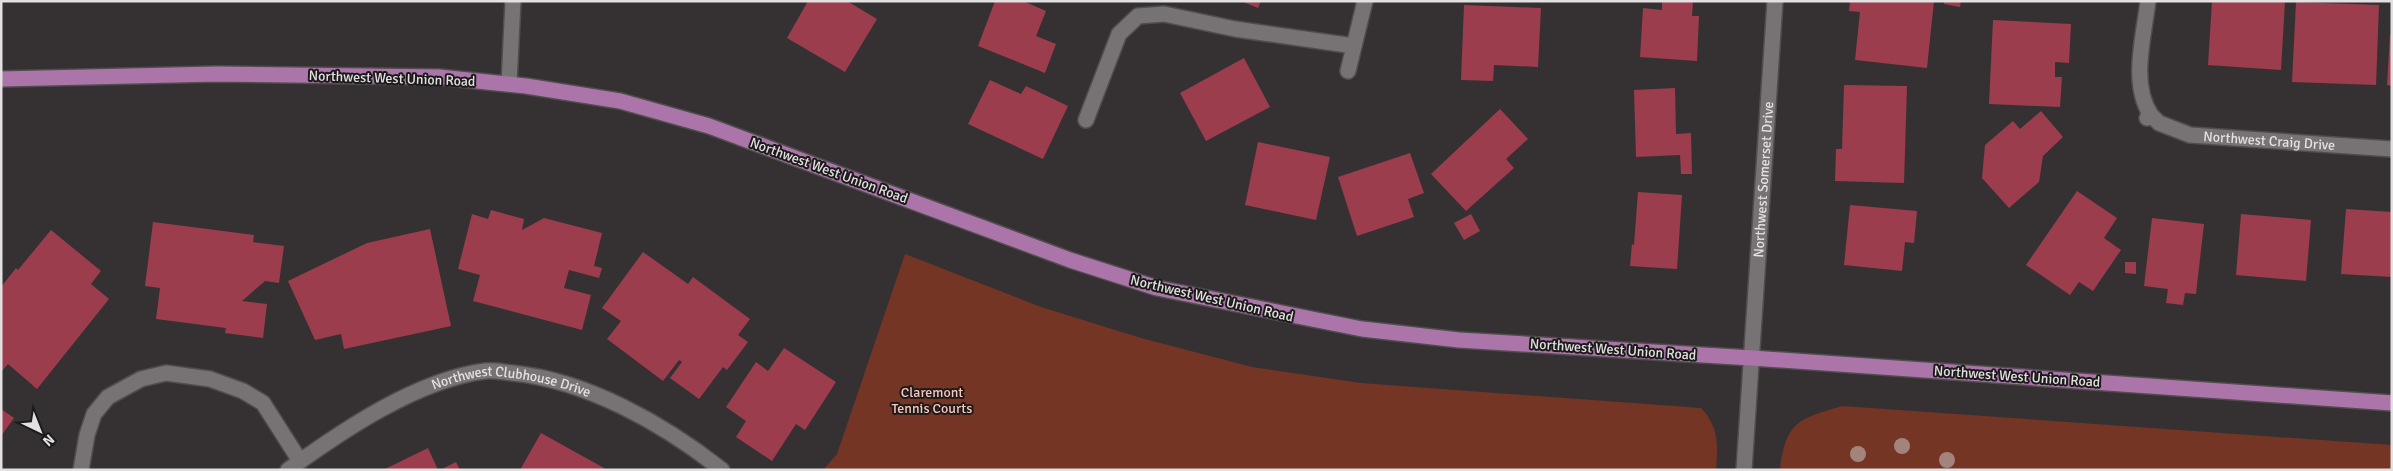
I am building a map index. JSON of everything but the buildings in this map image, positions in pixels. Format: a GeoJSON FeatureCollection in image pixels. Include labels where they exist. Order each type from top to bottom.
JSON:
{"type":"FeatureCollection","features":[{"type":"Feature","properties":{"kind":"main road","name":"Northwest West Union Road"},"geometry":{"type":"LineString","coordinates":[[1,79],[217,74],[439,77],[509,84],[620,101],[709,126],[1070,260],[1157,288],[1252,309],[1362,330],[1460,340],[1752,358],[2392,403]]}},
{"type":"Feature","properties":{"kind":"street"},"geometry":{"type":"LineString","coordinates":[[509,84],[513,1]]}},
{"type":"Feature","properties":{"kind":"street"},"geometry":{"type":"LineString","coordinates":[[1348,71],[1365,1]]}},
{"type":"Feature","properties":{"kind":"street","name":"Northwest Somerset Drive"},"geometry":{"type":"LineString","coordinates":[[1744,470],[1775,1]]}},
{"type":"Feature","properties":{"kind":"street","name":"Northwest Craig Drive"},"geometry":{"type":"LineString","coordinates":[[2148,1],[2140,74],[2145,106],[2149,116],[2159,124],[2190,135],[2392,149]]}},
{"type":"Feature","properties":{"kind":"street"},"geometry":{"type":"LineString","coordinates":[[1086,120],[1119,34],[1138,16],[1164,14],[1235,29],[1354,46]]}},
{"type":"Feature","properties":{"kind":"street","name":"Northwest Clubhouse Drive"},"geometry":{"type":"LineString","coordinates":[[81,470],[87,435],[94,414],[108,397],[141,379],[166,373],[210,379],[243,391],[262,403],[294,466],[405,395],[445,380],[487,370],[562,382],[599,396],[672,435],[722,470]]}},
{"type":"Feature","properties":{"kind":"green space","name":"Claremont Tennis Courts"},"geometry":{"type":"Polygon","coordinates":[[[905,254],[1041,307],[1141,338],[1252,367],[1361,383],[1701,408],[1711,422],[1716,437],[1716,470],[823,470],[837,454],[905,254]]]}},
{"type":"Feature","properties":{"kind":"green space"},"geometry":{"type":"Polygon","coordinates":[[[1842,406],[2392,445],[2392,470],[1780,470],[1786,441],[1797,424],[1815,415],[1842,406]]]}}]}
